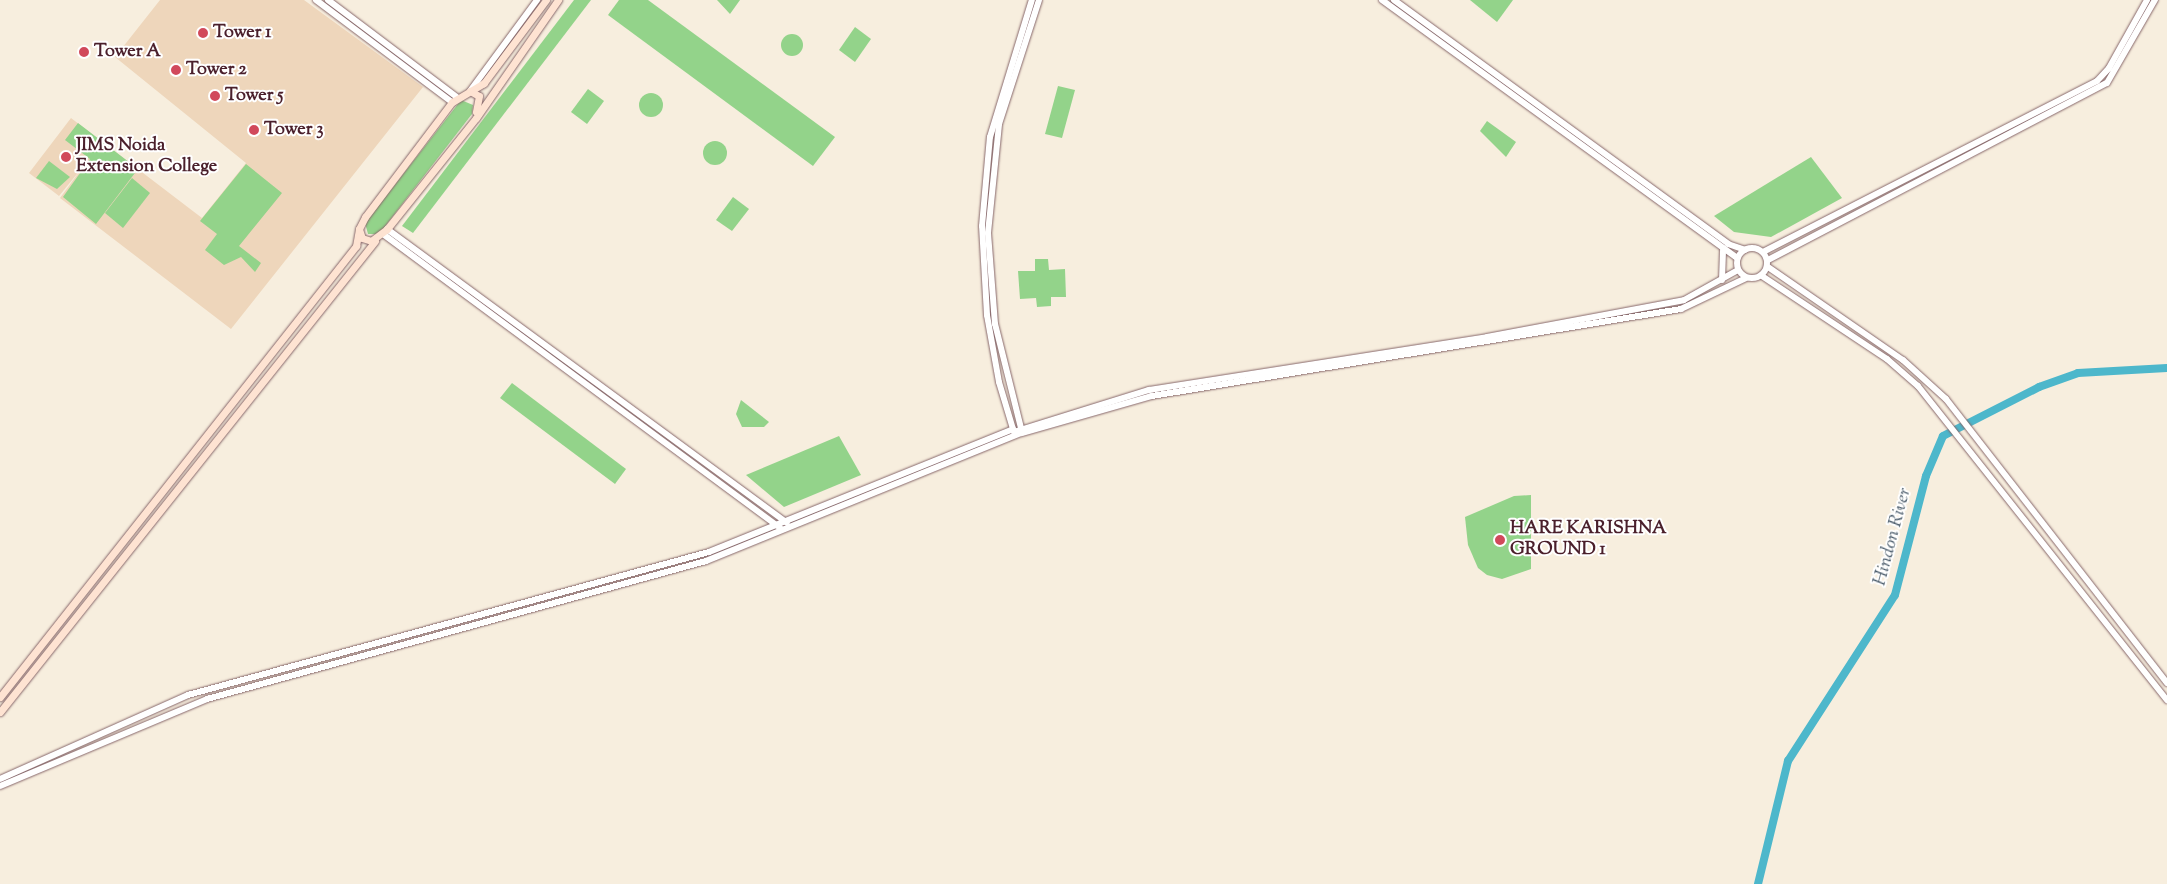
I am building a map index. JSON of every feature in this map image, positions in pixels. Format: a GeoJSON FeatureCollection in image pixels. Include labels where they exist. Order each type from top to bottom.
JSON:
{"type":"FeatureCollection","features":[{"type":"Feature","properties":{"kind":"main road"},"geometry":{"type":"LineString","coordinates":[[0,697],[356,246],[359,229],[455,100],[484,83],[546,0]]}},
{"type":"Feature","properties":{"kind":"main road"},"geometry":{"type":"LineString","coordinates":[[0,712],[327,296],[383,234],[471,124],[558,0]]}},
{"type":"Feature","properties":{"kind":"main road"},"geometry":{"type":"LineString","coordinates":[[470,91],[479,100],[471,124]]}},
{"type":"Feature","properties":{"kind":"main road"},"geometry":{"type":"LineString","coordinates":[[359,229],[362,238],[383,234]]}},
{"type":"Feature","properties":{"kind":"street"},"geometry":{"type":"LineString","coordinates":[[316,0],[455,100]]}},
{"type":"Feature","properties":{"kind":"street"},"geometry":{"type":"LineString","coordinates":[[328,0],[455,100]]}},
{"type":"Feature","properties":{"kind":"street"},"geometry":{"type":"LineString","coordinates":[[470,91],[537,0]]}},
{"type":"Feature","properties":{"kind":"street"},"geometry":{"type":"LineString","coordinates":[[1018,431],[987,315],[982,226],[990,137],[1032,0]]}},
{"type":"Feature","properties":{"kind":"street"},"geometry":{"type":"LineString","coordinates":[[1018,431],[995,324],[988,233],[999,124],[1039,0]]}},
{"type":"Feature","properties":{"kind":"street"},"geometry":{"type":"LineString","coordinates":[[1382,0],[1723,250],[1737,258]]}},
{"type":"Feature","properties":{"kind":"street"},"geometry":{"type":"LineString","coordinates":[[1394,0],[1728,244],[1745,250],[1763,252],[2097,80],[2110,68],[2147,0]]}},
{"type":"Feature","properties":{"kind":"street"},"geometry":{"type":"LineString","coordinates":[[1762,276],[1768,264],[2107,83],[2155,0]]}},
{"type":"Feature","properties":{"kind":"street"},"geometry":{"type":"LineString","coordinates":[[383,234],[669,435],[794,528]]}},
{"type":"Feature","properties":{"kind":"street"},"geometry":{"type":"LineString","coordinates":[[383,234],[785,531]]}},
{"type":"Feature","properties":{"kind":"street"},"geometry":{"type":"LineString","coordinates":[[1722,280],[1723,250]]}},
{"type":"Feature","properties":{"kind":"street"},"geometry":{"type":"LineString","coordinates":[[1745,250],[1737,258],[1738,270],[1746,278]]}},
{"type":"Feature","properties":{"kind":"street"},"geometry":{"type":"LineString","coordinates":[[1763,252],[1768,264],[1903,360],[1946,399],[2167,683]]}},
{"type":"Feature","properties":{"kind":"street"},"geometry":{"type":"LineString","coordinates":[[1353,361],[1684,300],[1738,270]]}},
{"type":"Feature","properties":{"kind":"street"},"geometry":{"type":"LineString","coordinates":[[0,779],[188,695],[663,566],[785,522],[1018,431],[1149,390],[1353,361],[1681,309],[1746,278],[1762,276],[1887,358],[1937,407],[2167,700]]}},
{"type":"Feature","properties":{"kind":"street"},"geometry":{"type":"LineString","coordinates":[[0,786],[207,699],[628,585],[794,528],[1018,431]]}},
{"type":"Feature","properties":{"kind":"street"},"geometry":{"type":"LineString","coordinates":[[664,442],[669,435]]}},
{"type":"Feature","properties":{"kind":"shaded area"},"geometry":{"type":"Polygon","coordinates":[[[160,0],[304,0],[423,87],[231,329],[60,198],[82,168],[59,196],[29,173],[71,118],[202,218],[246,163],[115,57],[160,0]]]}},
{"type":"Feature","properties":{"kind":"green space"},"geometry":{"type":"Polygon","coordinates":[[[574,0],[591,0],[413,233],[402,226],[574,0]]]}},
{"type":"Feature","properties":{"kind":"green space"},"geometry":{"type":"Polygon","coordinates":[[[619,0],[648,0],[835,137],[813,166],[608,15],[619,0]]]}},
{"type":"Feature","properties":{"kind":"green space"},"geometry":{"type":"Polygon","coordinates":[[[717,0],[740,0],[730,14],[717,0]]]}},
{"type":"Feature","properties":{"kind":"green space"},"geometry":{"type":"Polygon","coordinates":[[[1470,0],[1513,0],[1497,22],[1470,0]]]}},
{"type":"Feature","properties":{"kind":"green space"},"geometry":{"type":"Polygon","coordinates":[[[855,27],[871,39],[855,62],[839,50],[855,27]]]}},
{"type":"Feature","properties":{"kind":"green space"},"geometry":{"type":"Polygon","coordinates":[[[788,34],[796,34],[803,41],[803,49],[796,56],[788,56],[781,49],[781,41],[788,34]]]}},
{"type":"Feature","properties":{"kind":"green space"},"geometry":{"type":"Polygon","coordinates":[[[1058,86],[1075,90],[1062,138],[1045,134],[1058,86]]]}},
{"type":"Feature","properties":{"kind":"green space"},"geometry":{"type":"Polygon","coordinates":[[[588,89],[604,101],[587,124],[571,112],[588,89]]]}},
{"type":"Feature","properties":{"kind":"green space"},"geometry":{"type":"Polygon","coordinates":[[[651,93],[656,94],[662,100],[662,110],[656,116],[651,117],[646,116],[640,110],[639,105],[640,100],[646,94],[651,93]]]}},
{"type":"Feature","properties":{"kind":"green space"},"geometry":{"type":"Polygon","coordinates":[[[461,100],[473,105],[472,114],[379,234],[368,234],[365,223],[461,100]]]}},
{"type":"Feature","properties":{"kind":"green space"},"geometry":{"type":"Polygon","coordinates":[[[1487,121],[1516,142],[1506,157],[1480,131],[1487,121]]]}},
{"type":"Feature","properties":{"kind":"green space"},"geometry":{"type":"Polygon","coordinates":[[[78,123],[138,169],[96,224],[63,197],[90,159],[65,140],[78,123]]]}},
{"type":"Feature","properties":{"kind":"green space"},"geometry":{"type":"Polygon","coordinates":[[[715,141],[724,144],[727,153],[724,162],[715,165],[706,162],[703,153],[706,144],[715,141]]]}},
{"type":"Feature","properties":{"kind":"green space"},"geometry":{"type":"Polygon","coordinates":[[[1811,157],[1842,198],[1771,237],[1734,232],[1714,216],[1811,157]]]}},
{"type":"Feature","properties":{"kind":"green space"},"geometry":{"type":"Polygon","coordinates":[[[49,161],[70,177],[57,189],[36,178],[49,161]]]}},
{"type":"Feature","properties":{"kind":"green space"},"geometry":{"type":"Polygon","coordinates":[[[246,164],[282,193],[239,246],[261,263],[255,272],[241,257],[224,265],[205,250],[217,234],[200,221],[246,164]]]}},
{"type":"Feature","properties":{"kind":"green space"},"geometry":{"type":"Polygon","coordinates":[[[132,178],[150,193],[123,228],[105,213],[132,178]]]}},
{"type":"Feature","properties":{"kind":"green space"},"geometry":{"type":"Polygon","coordinates":[[[733,197],[749,209],[732,231],[716,220],[733,197]]]}},
{"type":"Feature","properties":{"kind":"green space"},"geometry":{"type":"Polygon","coordinates":[[[1035,259],[1048,259],[1049,270],[1065,269],[1066,297],[1051,297],[1051,306],[1037,307],[1036,298],[1020,299],[1018,271],[1035,271],[1035,259]]]}},
{"type":"Feature","properties":{"kind":"green space"},"geometry":{"type":"Polygon","coordinates":[[[512,383],[626,469],[615,484],[500,398],[512,383]]]}},
{"type":"Feature","properties":{"kind":"green space"},"geometry":{"type":"Polygon","coordinates":[[[741,400],[769,422],[764,427],[742,427],[736,414],[741,400]]]}},
{"type":"Feature","properties":{"kind":"green space"},"geometry":{"type":"Polygon","coordinates":[[[839,436],[861,475],[784,507],[746,475],[839,436]]]}},
{"type":"Feature","properties":{"kind":"green space","name":"HARE KARISHNA GROUND 1"},"geometry":{"type":"Polygon","coordinates":[[[1531,495],[1531,569],[1502,579],[1487,575],[1478,568],[1468,545],[1465,517],[1514,496],[1531,495]]]}},
{"type":"Feature","properties":{"kind":"waterway","name":"Hindon River"},"geometry":{"type":"LineString","coordinates":[[1758,884],[1788,761],[1895,595],[1926,476],[1943,436],[2039,387],[2078,373],[2167,368]]}},
{"type":"Feature","properties":{"kind":"place","name":"Tower 1"},"geometry":{"type":"Point","coordinates":[203,33]}},
{"type":"Feature","properties":{"kind":"place","name":"Tower A"},"geometry":{"type":"Point","coordinates":[84,52]}},
{"type":"Feature","properties":{"kind":"place","name":"Tower 2"},"geometry":{"type":"Point","coordinates":[176,70]}},
{"type":"Feature","properties":{"kind":"place","name":"Tower 5"},"geometry":{"type":"Point","coordinates":[215,96]}},
{"type":"Feature","properties":{"kind":"place","name":"Tower 3"},"geometry":{"type":"Point","coordinates":[254,130]}},
{"type":"Feature","properties":{"kind":"place","name":"JIMS Noida Extension College"},"geometry":{"type":"Point","coordinates":[66,157]}},
{"type":"Feature","properties":{"kind":"place","name":"HARE KARISHNA GROUND 1"},"geometry":{"type":"Point","coordinates":[1500,540]}}]}
